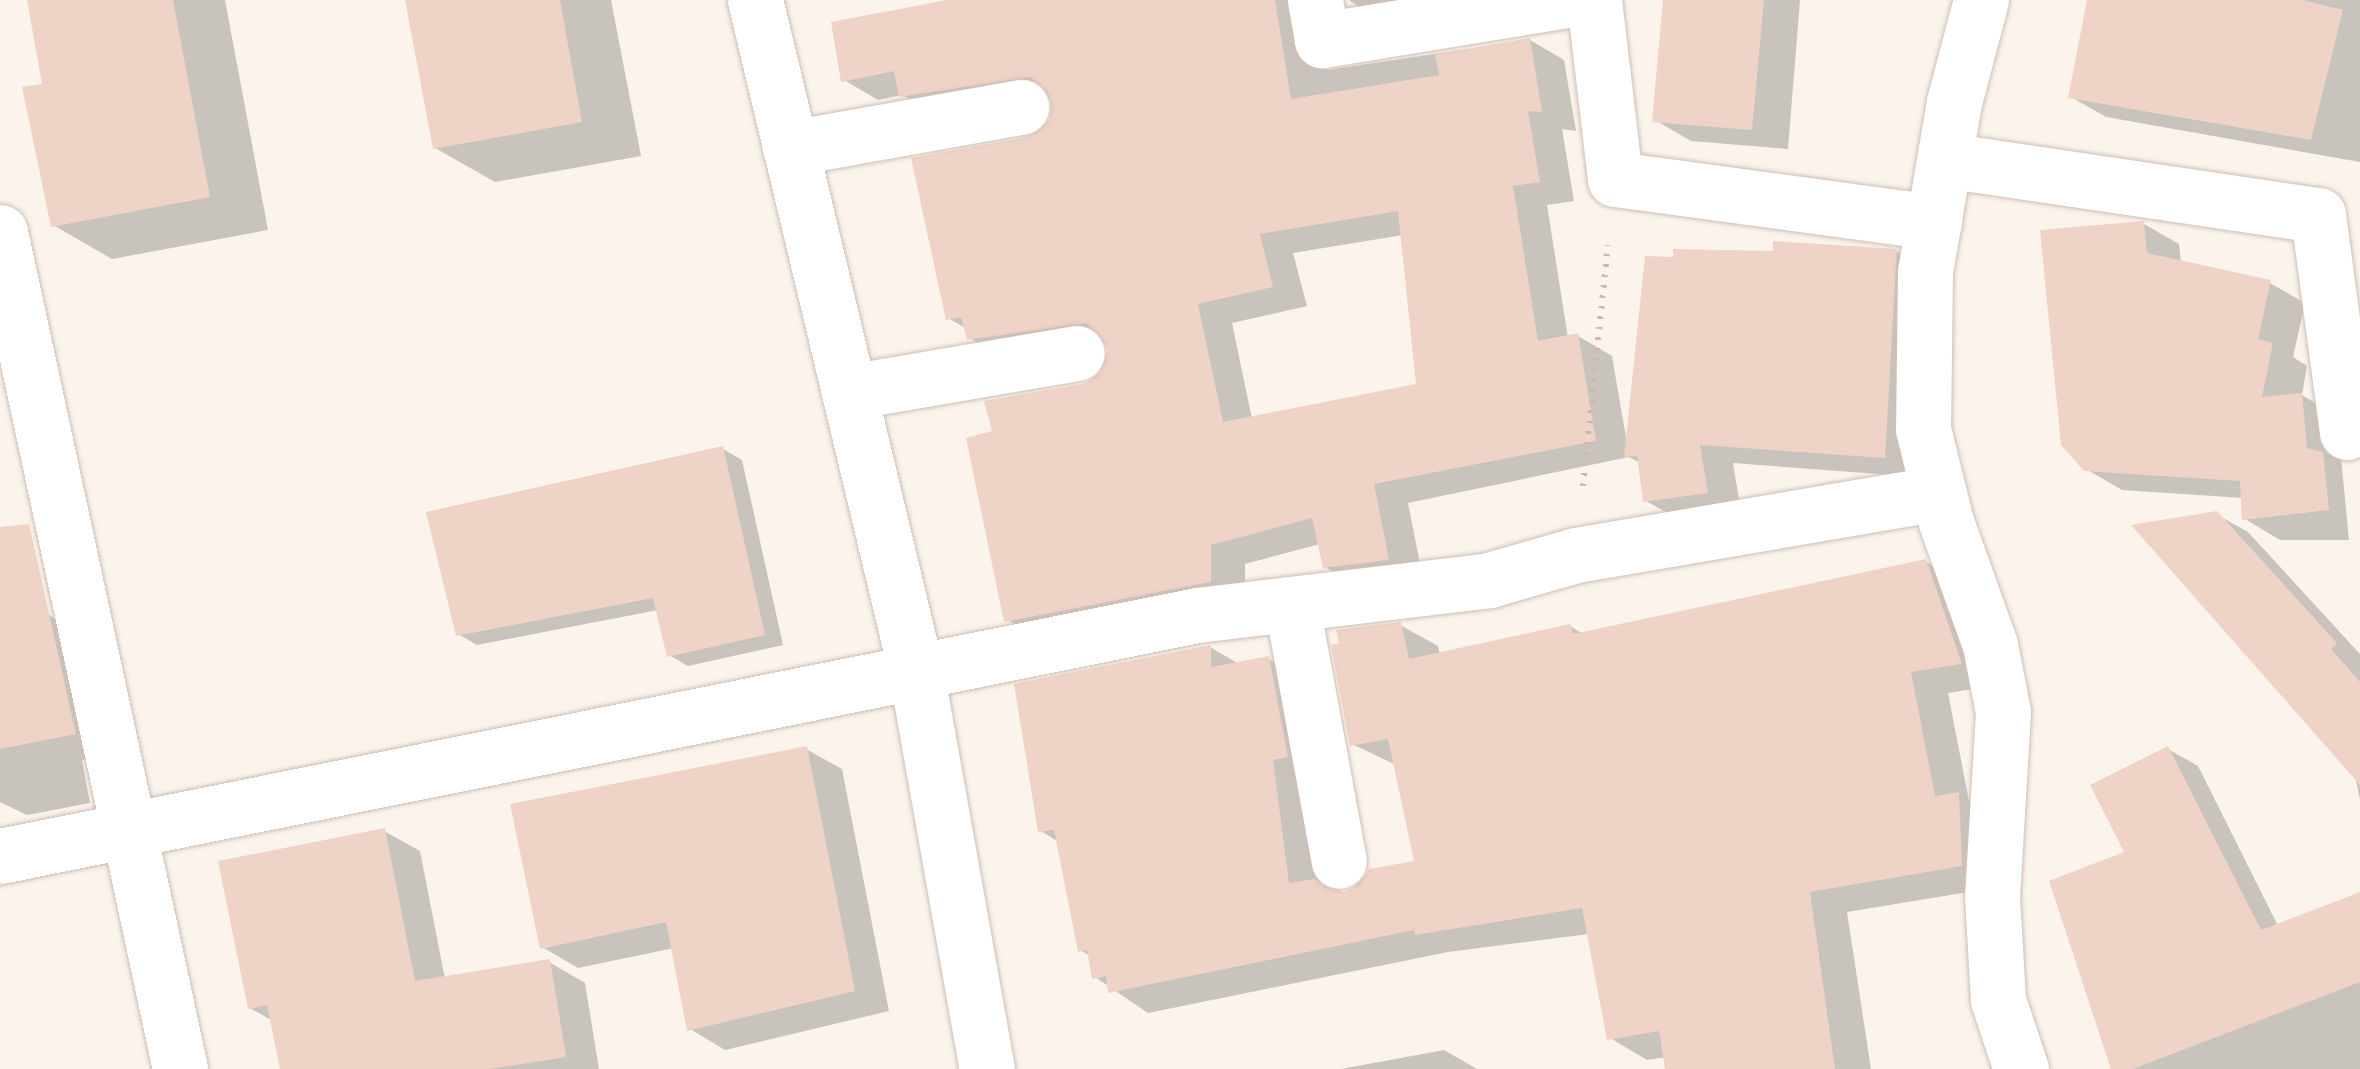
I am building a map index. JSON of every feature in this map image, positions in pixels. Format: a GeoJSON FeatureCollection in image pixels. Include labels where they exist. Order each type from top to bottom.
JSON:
{"type":"FeatureCollection","features":[{"type":"Feature","properties":{"kind":"street"},"geometry":{"type":"LineString","coordinates":[[755,0],[916,672],[987,1069]]}},
{"type":"Feature","properties":{"kind":"street"},"geometry":{"type":"LineString","coordinates":[[1315,0],[1322,40],[1565,0]]}},
{"type":"Feature","properties":{"kind":"street"},"geometry":{"type":"LineString","coordinates":[[1594,0],[1615,179],[1934,222]]}},
{"type":"Feature","properties":{"kind":"street"},"geometry":{"type":"LineString","coordinates":[[1981,0],[1945,160],[1926,271],[1923,429],[1939,493],[1990,645],[2004,712],[1992,896],[1998,1000],[2021,1069]]}},
{"type":"Feature","properties":{"kind":"street"},"geometry":{"type":"LineString","coordinates":[[790,148],[1021,106]]}},
{"type":"Feature","properties":{"kind":"street"},"geometry":{"type":"LineString","coordinates":[[1945,160],[2318,215],[2348,432]]}},
{"type":"Feature","properties":{"kind":"street"},"geometry":{"type":"LineString","coordinates":[[0,232],[180,1069]]}},
{"type":"Feature","properties":{"kind":"street"},"geometry":{"type":"LineString","coordinates":[[849,392],[1077,353]]}},
{"type":"Feature","properties":{"kind":"street"},"geometry":{"type":"LineString","coordinates":[[0,856],[1196,615],[1489,580],[1576,555],[1939,493]]}},
{"type":"Feature","properties":{"kind":"street"},"geometry":{"type":"LineString","coordinates":[[1292,606],[1339,862]]}},
{"type":"Feature","properties":{"kind":"path"},"geometry":{"type":"LineString","coordinates":[[1576,555],[1615,179]]}},
{"type":"Feature","properties":{"kind":"building"},"geometry":{"type":"Polygon","coordinates":[[[27,0],[173,0],[210,197],[51,227],[22,87],[42,84],[27,0]]]}},
{"type":"Feature","properties":{"kind":"building"},"geometry":{"type":"Polygon","coordinates":[[[405,0],[560,0],[582,122],[433,149],[405,0]]]}},
{"type":"Feature","properties":{"kind":"building"},"geometry":{"type":"Polygon","coordinates":[[[947,0],[1275,0],[1291,99],[1439,75],[1435,55],[1530,38],[1542,112],[1528,111],[1540,182],[1513,186],[1538,341],[1578,333],[1596,441],[1374,484],[1389,560],[1323,568],[1312,518],[1211,545],[1211,582],[1004,622],[966,438],[992,431],[984,401],[1083,384],[1098,376],[1108,349],[1087,323],[967,340],[961,317],[946,320],[911,158],[1027,137],[1050,119],[1051,101],[1031,77],[899,97],[894,71],[841,82],[831,22],[947,0]],[[1398,211],[1260,234],[1273,287],[1198,304],[1223,422],[1416,384],[1398,211]]]}},
{"type":"Feature","properties":{"kind":"building"},"geometry":{"type":"Polygon","coordinates":[[[1663,0],[1764,0],[1752,130],[1652,122],[1663,0]]]}},
{"type":"Feature","properties":{"kind":"building"},"geometry":{"type":"Polygon","coordinates":[[[2087,0],[2303,0],[2343,10],[2311,140],[2068,98],[2087,0]]]}},
{"type":"Feature","properties":{"kind":"building"},"geometry":{"type":"Polygon","coordinates":[[[2144,221],[2147,253],[2271,280],[2258,339],[2273,343],[2262,397],[2302,393],[2307,448],[2323,452],[2329,510],[2242,520],[2240,481],[2084,471],[2061,445],[2040,230],[2144,221]]]}},
{"type":"Feature","properties":{"kind":"building"},"geometry":{"type":"Polygon","coordinates":[[[1773,241],[1897,249],[1885,458],[1700,445],[1708,493],[1643,502],[1637,456],[1624,457],[1645,256],[1673,257],[1673,249],[1773,251],[1773,241]]]}},
{"type":"Feature","properties":{"kind":"building"},"geometry":{"type":"Polygon","coordinates":[[[723,446],[765,635],[667,657],[653,598],[456,636],[426,512],[723,446]]]}},
{"type":"Feature","properties":{"kind":"building"},"geometry":{"type":"Polygon","coordinates":[[[2217,511],[2337,643],[2331,649],[2360,682],[2360,785],[2131,525],[2217,511]]]}},
{"type":"Feature","properties":{"kind":"building"},"geometry":{"type":"Polygon","coordinates":[[[29,524],[76,734],[0,749],[0,527],[29,524]]]}},
{"type":"Feature","properties":{"kind":"building"},"geometry":{"type":"Polygon","coordinates":[[[1926,559],[1962,664],[1911,672],[1935,796],[1959,792],[1962,866],[1810,892],[1835,1069],[1665,1069],[1659,1031],[1607,1040],[1582,908],[1415,935],[1414,930],[1108,993],[1106,976],[1092,979],[1087,950],[1078,952],[1054,830],[1038,832],[1014,684],[1211,645],[1211,667],[1269,656],[1288,757],[1273,760],[1289,883],[1314,879],[1344,892],[1360,884],[1369,869],[1414,861],[1388,739],[1350,746],[1331,645],[1339,643],[1336,630],[1401,622],[1409,659],[1570,624],[1573,634],[1926,559]]]}},
{"type":"Feature","properties":{"kind":"building"},"geometry":{"type":"Polygon","coordinates":[[[807,746],[855,991],[687,1031],[666,922],[540,949],[510,804],[807,746]]]}},
{"type":"Feature","properties":{"kind":"building"},"geometry":{"type":"Polygon","coordinates":[[[2168,746],[2261,930],[2360,892],[2360,982],[2133,1069],[2111,1069],[2049,881],[2124,852],[2090,785],[2168,746]]]}},
{"type":"Feature","properties":{"kind":"building"},"geometry":{"type":"Polygon","coordinates":[[[385,828],[415,981],[550,959],[566,1057],[490,1069],[280,1069],[267,1005],[248,1009],[218,861],[385,828]]]}}]}
